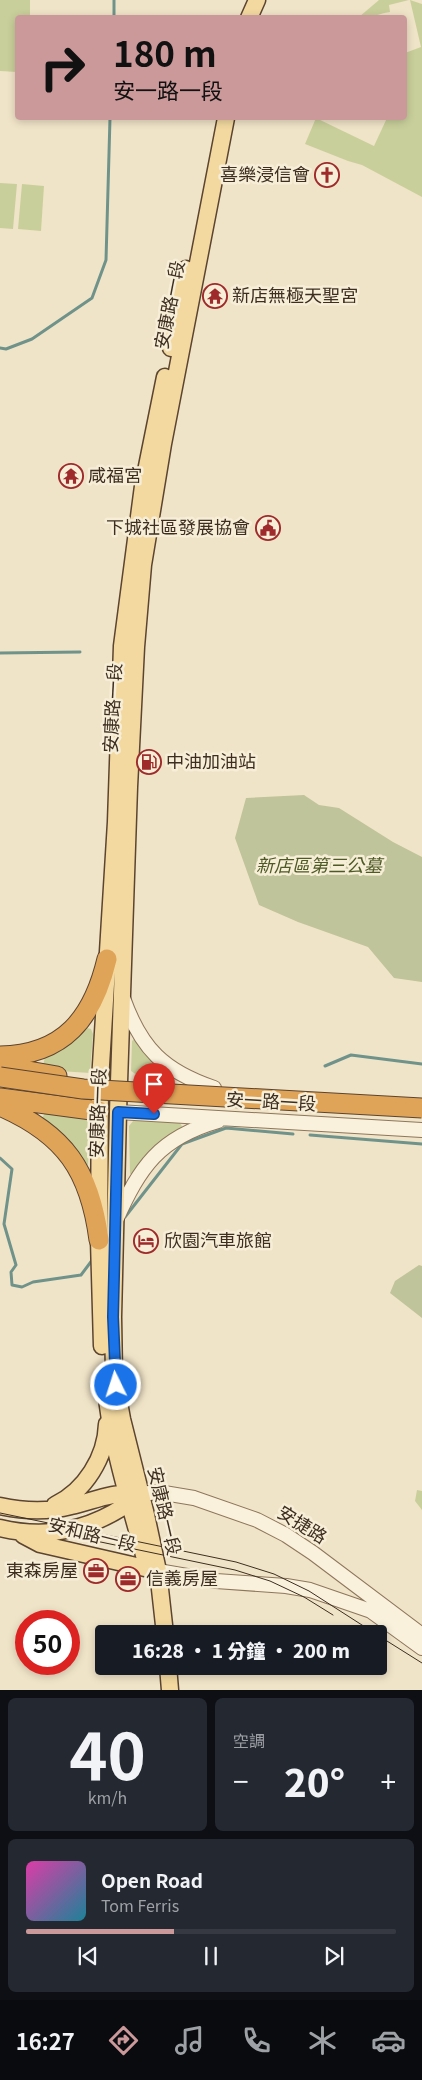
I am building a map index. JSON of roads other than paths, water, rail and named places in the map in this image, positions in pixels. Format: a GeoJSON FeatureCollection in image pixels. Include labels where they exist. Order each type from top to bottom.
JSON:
{"type":"FeatureCollection","features":[{"type":"Feature","properties":{"kind":"highway"},"geometry":{"type":"LineString","coordinates":[[0,1056],[18,1056],[34,1052],[60,1040],[70,1033],[89,1008],[96,994],[107,959]]}},
{"type":"Feature","properties":{"kind":"highway"},"geometry":{"type":"LineString","coordinates":[[0,1066],[54,1076],[109,1082]]}},
{"type":"Feature","properties":{"kind":"highway"},"geometry":{"type":"LineString","coordinates":[[0,1077],[83,1089],[422,1108]]}},
{"type":"Feature","properties":{"kind":"highway"},"geometry":{"type":"LineString","coordinates":[[0,1087],[92,1099],[422,1118]]}},
{"type":"Feature","properties":{"kind":"highway"},"geometry":{"type":"LineString","coordinates":[[0,1098],[109,1112]]}},
{"type":"Feature","properties":{"kind":"highway"},"geometry":{"type":"LineString","coordinates":[[0,1106],[44,1131],[65,1150],[82,1173],[90,1194],[99,1240]]}},
{"type":"Feature","properties":{"kind":"main road"},"geometry":{"type":"LineString","coordinates":[[250,15],[257,0]]}},
{"type":"Feature","properties":{"kind":"main road"},"geometry":{"type":"LineString","coordinates":[[260,15],[267,0]]}},
{"type":"Feature","properties":{"kind":"main road","name":"安康路一段"},"geometry":{"type":"LineString","coordinates":[[158,1571],[144,1555],[132,1496],[122,1418],[114,1375],[115,1223],[109,1112],[107,959],[117,796],[122,646],[134,545],[143,486],[217,120]]}},
{"type":"Feature","properties":{"kind":"main road","name":"安康路一段"},"geometry":{"type":"LineString","coordinates":[[109,1082],[122,994],[136,647],[143,565],[162,454],[226,120]]}},
{"type":"Feature","properties":{"kind":"main road","name":"安康路一段"},"geometry":{"type":"LineString","coordinates":[[109,1112],[99,1240],[102,1351],[107,1407],[132,1496]]}},
{"type":"Feature","properties":{"kind":"main road","name":"安和路一段"},"geometry":{"type":"LineString","coordinates":[[44,1510],[65,1500],[92,1473],[103,1445],[107,1407]]}},
{"type":"Feature","properties":{"kind":"main road","name":"安和路一段"},"geometry":{"type":"LineString","coordinates":[[0,1506],[44,1510],[72,1506],[105,1496],[132,1496]]}},
{"type":"Feature","properties":{"kind":"main road","name":"安和路一段"},"geometry":{"type":"LineString","coordinates":[[0,1528],[19,1532],[58,1532],[76,1528],[104,1518],[132,1496]]}},
{"type":"Feature","properties":{"kind":"main road","name":"安和路一段"},"geometry":{"type":"LineString","coordinates":[[19,1532],[40,1544],[158,1571]]}},
{"type":"Feature","properties":{"kind":"main road"},"geometry":{"type":"LineString","coordinates":[[158,1571],[164,1625]]}},
{"type":"Feature","properties":{"kind":"main road"},"geometry":{"type":"LineString","coordinates":[[169,1675],[170,1690]]}},
{"type":"Feature","properties":{"kind":"street"},"geometry":{"type":"LineString","coordinates":[[122,994],[130,1018],[152,1052],[180,1074],[214,1088]]}},
{"type":"Feature","properties":{"kind":"street","name":"安一路一段"},"geometry":{"type":"LineString","coordinates":[[109,1082],[422,1099]]}},
{"type":"Feature","properties":{"kind":"street"},"geometry":{"type":"LineString","coordinates":[[302,1123],[303,1094]]}},
{"type":"Feature","properties":{"kind":"street","name":"安一路一段"},"geometry":{"type":"LineString","coordinates":[[109,1112],[422,1130]]}},
{"type":"Feature","properties":{"kind":"street"},"geometry":{"type":"LineString","coordinates":[[115,1223],[138,1176],[161,1149],[175,1138],[191,1130],[228,1119]]}},
{"type":"Feature","properties":{"kind":"street","name":"安捷路"},"geometry":{"type":"LineString","coordinates":[[132,1496],[158,1492],[194,1498],[257,1520],[286,1535],[313,1553],[398,1624],[422,1648]]}},
{"type":"Feature","properties":{"kind":"street","name":"安捷路"},"geometry":{"type":"LineString","coordinates":[[158,1571],[216,1582],[286,1586],[310,1590],[371,1612],[422,1635]]}},
{"type":"Feature","properties":{"kind":"waterway"},"geometry":{"type":"LineString","coordinates":[[114,0],[114,15]]}},
{"type":"Feature","properties":{"kind":"waterway"},"geometry":{"type":"LineString","coordinates":[[0,348],[6,349],[32,339],[92,298],[106,260],[110,120]]}},
{"type":"Feature","properties":{"kind":"waterway"},"geometry":{"type":"LineString","coordinates":[[0,653],[80,652]]}},
{"type":"Feature","properties":{"kind":"waterway"},"geometry":{"type":"LineString","coordinates":[[325,1066],[351,1055],[422,1064]]}},
{"type":"Feature","properties":{"kind":"waterway"},"geometry":{"type":"LineString","coordinates":[[125,1217],[182,1144],[226,1128],[293,1134]]}},
{"type":"Feature","properties":{"kind":"waterway"},"geometry":{"type":"LineString","coordinates":[[310,1135],[422,1144]]}},
{"type":"Feature","properties":{"kind":"waterway"},"geometry":{"type":"LineString","coordinates":[[0,1158],[12,1169],[4,1224],[16,1265],[11,1272],[12,1285],[22,1287],[33,1282],[81,1275],[93,1259]]}},
{"type":"Feature","properties":{"kind":"tram line"},"geometry":{"type":"LineString","coordinates":[[0,1513],[236,1562],[274,1574],[309,1591],[362,1625]]}},
{"type":"Feature","properties":{"kind":"tram line"},"geometry":{"type":"LineString","coordinates":[[67,1535],[235,1570],[270,1581],[304,1597],[333,1615]]}},
{"type":"Feature","properties":{"kind":"tram line"},"geometry":{"type":"LineString","coordinates":[[387,1641],[422,1663]]}},
{"type":"Feature","properties":{"kind":"place","name":"喜樂浸信會"},"geometry":{"type":"Point","coordinates":[327,175]}},
{"type":"Feature","properties":{"kind":"place","name":"新店無極天聖宮"},"geometry":{"type":"Point","coordinates":[215,296]}},
{"type":"Feature","properties":{"kind":"place","name":"咸福宮"},"geometry":{"type":"Point","coordinates":[71,476]}},
{"type":"Feature","properties":{"kind":"place","name":"下城社區發展協會"},"geometry":{"type":"Point","coordinates":[268,528]}},
{"type":"Feature","properties":{"kind":"place","name":"中油加油站"},"geometry":{"type":"Point","coordinates":[149,762]}},
{"type":"Feature","properties":{"kind":"place","name":"欣園汽車旅館"},"geometry":{"type":"Point","coordinates":[146,1241]}},
{"type":"Feature","properties":{"kind":"place","name":"東森房屋"},"geometry":{"type":"Point","coordinates":[96,1571]}},
{"type":"Feature","properties":{"kind":"place","name":"信義房屋"},"geometry":{"type":"Point","coordinates":[128,1579]}},
{"type":"Feature","properties":{"kind":"park label","name":"新店區第三公墓"},"geometry":{"type":"Point","coordinates":[319,866]}}]}
